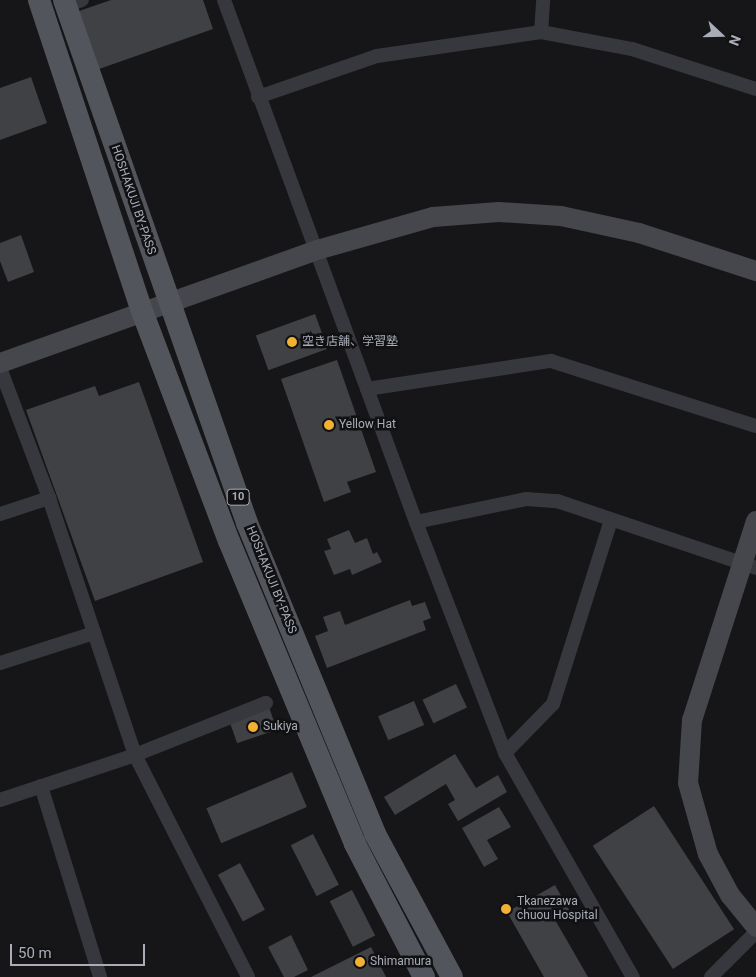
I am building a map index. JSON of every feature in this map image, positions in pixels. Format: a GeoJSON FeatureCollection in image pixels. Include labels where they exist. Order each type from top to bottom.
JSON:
{"type":"FeatureCollection","features":[{"type":"Feature","properties":{"kind":"main road","name":"HOSHAKUJI BY-PASS"},"geometry":{"type":"LineString","coordinates":[[39,0],[142,311],[229,541],[355,844],[424,977]]}},
{"type":"Feature","properties":{"kind":"main road","name":"HOSHAKUJI BY-PASS"},"geometry":{"type":"LineString","coordinates":[[70,2],[169,302],[247,523],[375,834],[452,977]]}},
{"type":"Feature","properties":{"kind":"street"},"geometry":{"type":"LineString","coordinates":[[224,0],[258,97],[317,250],[416,522],[505,753],[634,977]]}},
{"type":"Feature","properties":{"kind":"street"},"geometry":{"type":"LineString","coordinates":[[541,32],[543,0]]}},
{"type":"Feature","properties":{"kind":"street"},"geometry":{"type":"LineString","coordinates":[[258,97],[377,56],[541,32],[632,49],[756,89]]}},
{"type":"Feature","properties":{"kind":"street"},"geometry":{"type":"LineString","coordinates":[[0,363],[317,250],[433,217],[499,212],[561,216],[639,233],[756,270]]}},
{"type":"Feature","properties":{"kind":"street"},"geometry":{"type":"LineString","coordinates":[[368,389],[551,361],[756,426]]}},
{"type":"Feature","properties":{"kind":"street"},"geometry":{"type":"LineString","coordinates":[[0,368],[49,498],[135,755],[248,977]]}},
{"type":"Feature","properties":{"kind":"street"},"geometry":{"type":"LineString","coordinates":[[0,514],[49,498]]}},
{"type":"Feature","properties":{"kind":"street"},"geometry":{"type":"LineString","coordinates":[[416,522],[526,499],[557,502],[749,566]]}},
{"type":"Feature","properties":{"kind":"street"},"geometry":{"type":"LineString","coordinates":[[505,753],[552,704],[611,520]]}},
{"type":"Feature","properties":{"kind":"street"},"geometry":{"type":"LineString","coordinates":[[756,521],[749,566],[692,720],[688,784],[708,854],[730,895],[756,927]]}},
{"type":"Feature","properties":{"kind":"street"},"geometry":{"type":"LineString","coordinates":[[0,663],[94,633]]}},
{"type":"Feature","properties":{"kind":"street"},"geometry":{"type":"LineString","coordinates":[[0,800],[135,755],[266,703]]}},
{"type":"Feature","properties":{"kind":"street"},"geometry":{"type":"LineString","coordinates":[[41,786],[100,977]]}},
{"type":"Feature","properties":{"kind":"street"},"geometry":{"type":"LineString","coordinates":[[711,977],[756,932]]}},
{"type":"Feature","properties":{"kind":"building"},"geometry":{"type":"Polygon","coordinates":[[[111,0],[203,0],[213,29],[99,69],[79,11],[111,0]]]}},
{"type":"Feature","properties":{"kind":"building"},"geometry":{"type":"Polygon","coordinates":[[[31,77],[47,123],[0,140],[0,88],[31,77]]]}},
{"type":"Feature","properties":{"kind":"building"},"geometry":{"type":"Polygon","coordinates":[[[21,235],[34,272],[8,282],[0,261],[0,243],[21,235]]]}},
{"type":"Feature","properties":{"kind":"building","name":"空き店舗、学習塾"},"geometry":{"type":"Polygon","coordinates":[[[315,314],[328,349],[268,370],[256,336],[315,314]]]}},
{"type":"Feature","properties":{"kind":"building","name":"Yellow Hat"},"geometry":{"type":"Polygon","coordinates":[[[337,360],[376,472],[347,482],[351,492],[324,502],[281,379],[337,360]]]}},
{"type":"Feature","properties":{"kind":"building"},"geometry":{"type":"Polygon","coordinates":[[[139,382],[203,562],[95,601],[26,410],[95,386],[99,396],[139,382]]]}},
{"type":"Feature","properties":{"kind":"building"},"geometry":{"type":"Polygon","coordinates":[[[349,530],[355,543],[367,538],[373,554],[377,552],[382,562],[352,575],[350,569],[334,575],[324,551],[331,549],[327,539],[349,530]]]}},
{"type":"Feature","properties":{"kind":"building"},"geometry":{"type":"Polygon","coordinates":[[[410,600],[412,606],[425,602],[431,618],[423,621],[426,630],[327,668],[315,636],[328,631],[323,617],[340,611],[345,625],[410,600]]]}},
{"type":"Feature","properties":{"kind":"building"},"geometry":{"type":"Polygon","coordinates":[[[456,684],[467,708],[433,723],[422,700],[456,684]]]}},
{"type":"Feature","properties":{"kind":"building"},"geometry":{"type":"Polygon","coordinates":[[[414,701],[424,725],[388,740],[378,716],[414,701]]]}},
{"type":"Feature","properties":{"kind":"building","name":"Sukiya"},"geometry":{"type":"Polygon","coordinates":[[[269,707],[277,730],[237,743],[229,721],[269,707]]]}},
{"type":"Feature","properties":{"kind":"building"},"geometry":{"type":"Polygon","coordinates":[[[455,754],[476,788],[498,775],[507,792],[458,821],[448,804],[455,800],[446,784],[395,815],[384,797],[455,754]]]}},
{"type":"Feature","properties":{"kind":"building"},"geometry":{"type":"Polygon","coordinates":[[[292,772],[307,807],[221,843],[206,808],[292,772]]]}},
{"type":"Feature","properties":{"kind":"building"},"geometry":{"type":"Polygon","coordinates":[[[654,806],[734,929],[673,969],[593,846],[654,806]]]}},
{"type":"Feature","properties":{"kind":"building"},"geometry":{"type":"Polygon","coordinates":[[[499,807],[511,827],[487,840],[498,859],[484,867],[462,828],[499,807]]]}},
{"type":"Feature","properties":{"kind":"building"},"geometry":{"type":"Polygon","coordinates":[[[313,834],[339,885],[317,896],[291,845],[313,834]]]}},
{"type":"Feature","properties":{"kind":"building"},"geometry":{"type":"Polygon","coordinates":[[[240,863],[265,910],[243,922],[218,875],[240,863]]]}},
{"type":"Feature","properties":{"kind":"building"},"geometry":{"type":"Polygon","coordinates":[[[555,885],[569,910],[554,918],[588,977],[544,977],[507,912],[555,885]]]}},
{"type":"Feature","properties":{"kind":"building"},"geometry":{"type":"Polygon","coordinates":[[[352,890],[375,935],[353,947],[330,901],[352,890]]]}},
{"type":"Feature","properties":{"kind":"building"},"geometry":{"type":"Polygon","coordinates":[[[291,935],[308,970],[294,977],[284,977],[268,947],[291,935]]]}},
{"type":"Feature","properties":{"kind":"building","name":"Shimamura"},"geometry":{"type":"Polygon","coordinates":[[[371,947],[386,977],[311,977],[371,947]]]}},
{"type":"Feature","properties":{"kind":"place","name":"空き店舗、学習塾"},"geometry":{"type":"Point","coordinates":[292,342]}},
{"type":"Feature","properties":{"kind":"place","name":"Yellow Hat"},"geometry":{"type":"Point","coordinates":[329,425]}},
{"type":"Feature","properties":{"kind":"place","name":"Sukiya"},"geometry":{"type":"Point","coordinates":[253,727]}},
{"type":"Feature","properties":{"kind":"place","name":"Tkanezawa chuou Hospital"},"geometry":{"type":"Point","coordinates":[506,909]}},
{"type":"Feature","properties":{"kind":"place","name":"Shimamura"},"geometry":{"type":"Point","coordinates":[360,962]}}]}
